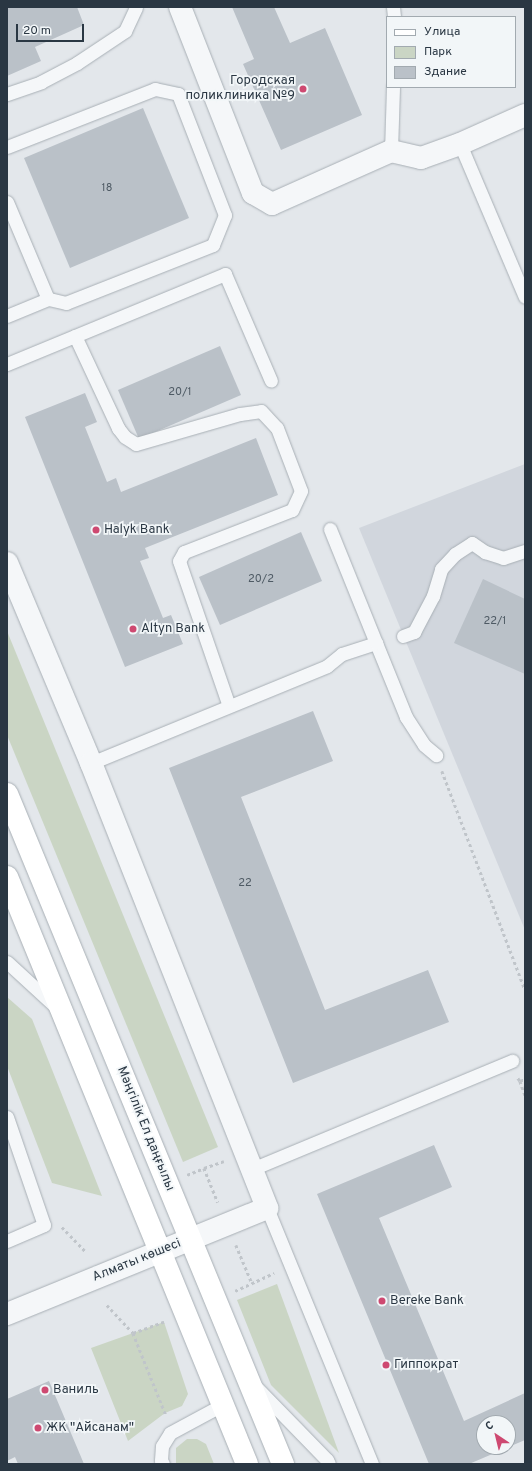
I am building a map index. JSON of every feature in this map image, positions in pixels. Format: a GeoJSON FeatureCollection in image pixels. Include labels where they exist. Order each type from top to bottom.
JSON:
{"type":"FeatureCollection","features":[{"type":"Feature","properties":{"kind":"main road","name":"Мәңгілік Ел даңғылы"},"geometry":{"type":"LineString","coordinates":[[7,794],[283,1464]]}},
{"type":"Feature","properties":{"kind":"main road"},"geometry":{"type":"LineString","coordinates":[[7,877],[247,1464]]}},
{"type":"Feature","properties":{"kind":"street"},"geometry":{"type":"LineString","coordinates":[[180,7],[253,194],[272,204],[392,151],[421,158],[460,144],[525,115]]}},
{"type":"Feature","properties":{"kind":"street"},"geometry":{"type":"LineString","coordinates":[[7,563],[91,763],[267,1208]]}},
{"type":"Feature","properties":{"kind":"street","name":"Алматы көшесі"},"geometry":{"type":"LineString","coordinates":[[7,1314],[267,1208]]}},
{"type":"Feature","properties":{"kind":"lane"},"geometry":{"type":"LineString","coordinates":[[7,94],[41,82],[77,63],[101,47],[124,31],[136,7]]}},
{"type":"Feature","properties":{"kind":"lane"},"geometry":{"type":"LineString","coordinates":[[392,151],[393,88]]}},
{"type":"Feature","properties":{"kind":"lane"},"geometry":{"type":"LineString","coordinates":[[7,147],[155,89],[178,94],[225,215],[213,245],[66,303],[48,299],[7,316]]}},
{"type":"Feature","properties":{"kind":"lane"},"geometry":{"type":"LineString","coordinates":[[460,144],[525,298]]}},
{"type":"Feature","properties":{"kind":"lane"},"geometry":{"type":"LineString","coordinates":[[7,202],[48,299]]}},
{"type":"Feature","properties":{"kind":"lane"},"geometry":{"type":"LineString","coordinates":[[7,364],[225,274],[271,381]]}},
{"type":"Feature","properties":{"kind":"lane"},"geometry":{"type":"LineString","coordinates":[[75,336],[118,428],[125,437],[136,444],[240,414],[261,411],[277,428],[301,491],[292,510],[184,552],[179,561],[229,706]]}},
{"type":"Feature","properties":{"kind":"lane"},"geometry":{"type":"LineString","coordinates":[[330,529],[406,717],[424,745],[436,755]]}},
{"type":"Feature","properties":{"kind":"lane"},"geometry":{"type":"LineString","coordinates":[[403,636],[414,632],[433,596],[441,569],[455,554],[472,543],[485,552],[503,558],[525,551]]}},
{"type":"Feature","properties":{"kind":"lane"},"geometry":{"type":"LineString","coordinates":[[91,763],[327,666],[342,654],[376,643]]}},
{"type":"Feature","properties":{"kind":"lane"},"geometry":{"type":"LineString","coordinates":[[7,962],[63,1013]]}},
{"type":"Feature","properties":{"kind":"lane"},"geometry":{"type":"LineString","coordinates":[[252,1168],[512,1061]]}},
{"type":"Feature","properties":{"kind":"lane"},"geometry":{"type":"LineString","coordinates":[[7,1117],[44,1225],[7,1240]]}},
{"type":"Feature","properties":{"kind":"lane"},"geometry":{"type":"LineString","coordinates":[[267,1208],[372,1464]]}},
{"type":"Feature","properties":{"kind":"lane"},"geometry":{"type":"LineString","coordinates":[[247,1377],[327,1460],[329,1464]]}},
{"type":"Feature","properties":{"kind":"lane"},"geometry":{"type":"LineString","coordinates":[[163,1464],[161,1460],[162,1446],[170,1433],[222,1404]]}},
{"type":"Feature","properties":{"kind":"path"},"geometry":{"type":"LineString","coordinates":[[436,755],[525,989]]}},
{"type":"Feature","properties":{"kind":"path"},"geometry":{"type":"LineString","coordinates":[[520,1081],[525,1095]]}},
{"type":"Feature","properties":{"kind":"path"},"geometry":{"type":"LineString","coordinates":[[186,1175],[204,1168],[218,1202]]}},
{"type":"Feature","properties":{"kind":"path"},"geometry":{"type":"LineString","coordinates":[[62,1227],[86,1252]]}},
{"type":"Feature","properties":{"kind":"path"},"geometry":{"type":"LineString","coordinates":[[235,1242],[252,1283]]}},
{"type":"Feature","properties":{"kind":"path"},"geometry":{"type":"LineString","coordinates":[[234,1291],[275,1273]]}},
{"type":"Feature","properties":{"kind":"path"},"geometry":{"type":"LineString","coordinates":[[107,1304],[132,1333],[165,1413],[170,1433]]}},
{"type":"Feature","properties":{"kind":"path"},"geometry":{"type":"LineString","coordinates":[[132,1333],[164,1322]]}},
{"type":"Feature","properties":{"kind":"shaded area"},"geometry":{"type":"Polygon","coordinates":[[[525,464],[525,930],[359,528],[525,464]]]}},
{"type":"Feature","properties":{"kind":"green space"},"geometry":{"type":"Polygon","coordinates":[[[7,631],[218,1147],[183,1162],[7,735],[7,631]]]}},
{"type":"Feature","properties":{"kind":"green space"},"geometry":{"type":"Polygon","coordinates":[[[7,997],[32,1019],[102,1196],[52,1183],[7,1066],[7,997]]]}},
{"type":"Feature","properties":{"kind":"green space"},"geometry":{"type":"Polygon","coordinates":[[[277,1284],[339,1453],[271,1385],[237,1300],[277,1284]]]}},
{"type":"Feature","properties":{"kind":"green space"},"geometry":{"type":"Polygon","coordinates":[[[164,1322],[188,1394],[182,1406],[165,1413],[128,1441],[91,1348],[164,1322]]]}},
{"type":"Feature","properties":{"kind":"green space"},"geometry":{"type":"Polygon","coordinates":[[[187,1439],[197,1439],[206,1444],[214,1464],[176,1464],[176,1448],[187,1439]]]}},
{"type":"Feature","properties":{"kind":"building"},"geometry":{"type":"Polygon","coordinates":[[[7,7],[77,7],[84,25],[35,47],[41,61],[7,76],[7,7]]]}},
{"type":"Feature","properties":{"kind":"building","name":"Городская поликлиника №9"},"geometry":{"type":"Polygon","coordinates":[[[232,7],[274,7],[290,43],[325,28],[362,115],[281,150],[243,64],[254,59],[232,7]]]}},
{"type":"Feature","properties":{"kind":"building"},"geometry":{"type":"Polygon","coordinates":[[[143,108],[189,218],[70,268],[24,158],[143,108]]]}},
{"type":"Feature","properties":{"kind":"building"},"geometry":{"type":"Polygon","coordinates":[[[220,346],[241,395],[139,439],[118,390],[220,346]]]}},
{"type":"Feature","properties":{"kind":"building"},"geometry":{"type":"Polygon","coordinates":[[[85,393],[97,422],[85,427],[107,482],[116,478],[121,492],[256,438],[278,495],[145,548],[149,558],[140,561],[163,618],[171,615],[183,644],[125,667],[25,417],[85,393]]]}},
{"type":"Feature","properties":{"kind":"building"},"geometry":{"type":"Polygon","coordinates":[[[301,532],[322,581],[220,625],[199,577],[301,532]]]}},
{"type":"Feature","properties":{"kind":"building"},"geometry":{"type":"Polygon","coordinates":[[[483,579],[525,599],[525,674],[454,643],[483,579]]]}},
{"type":"Feature","properties":{"kind":"building"},"geometry":{"type":"Polygon","coordinates":[[[313,711],[333,761],[241,797],[325,1010],[428,970],[449,1022],[293,1083],[169,768],[313,711]]]}},
{"type":"Feature","properties":{"kind":"building"},"geometry":{"type":"Polygon","coordinates":[[[434,1145],[452,1187],[379,1218],[464,1421],[476,1415],[476,1455],[490,1455],[469,1464],[429,1464],[317,1194],[434,1145]]]}},
{"type":"Feature","properties":{"kind":"building","name":"ЖК \"Айсанам\""},"geometry":{"type":"Polygon","coordinates":[[[49,1381],[84,1464],[18,1464],[15,1457],[7,1461],[7,1399],[49,1381]]]}},
{"type":"Feature","properties":{"kind":"building"},"geometry":{"type":"Polygon","coordinates":[[[525,1393],[525,1440],[516,1444],[516,1415],[477,1415],[525,1393]]]}},
{"type":"Feature","properties":{"kind":"place","name":"Городская поликлиника №9"},"geometry":{"type":"Point","coordinates":[303,89]}},
{"type":"Feature","properties":{"kind":"place","name":"Halyk Bank"},"geometry":{"type":"Point","coordinates":[96,530]}},
{"type":"Feature","properties":{"kind":"place","name":"Altyn Bank"},"geometry":{"type":"Point","coordinates":[133,629]}},
{"type":"Feature","properties":{"kind":"place","name":"Bereke Bank"},"geometry":{"type":"Point","coordinates":[382,1301]}},
{"type":"Feature","properties":{"kind":"place","name":"Гиппократ"},"geometry":{"type":"Point","coordinates":[386,1365]}},
{"type":"Feature","properties":{"kind":"place","name":"Ваниль"},"geometry":{"type":"Point","coordinates":[45,1390]}},
{"type":"Feature","properties":{"kind":"place","name":"ЖК \"Айсанам\""},"geometry":{"type":"Point","coordinates":[38,1428]}}]}
